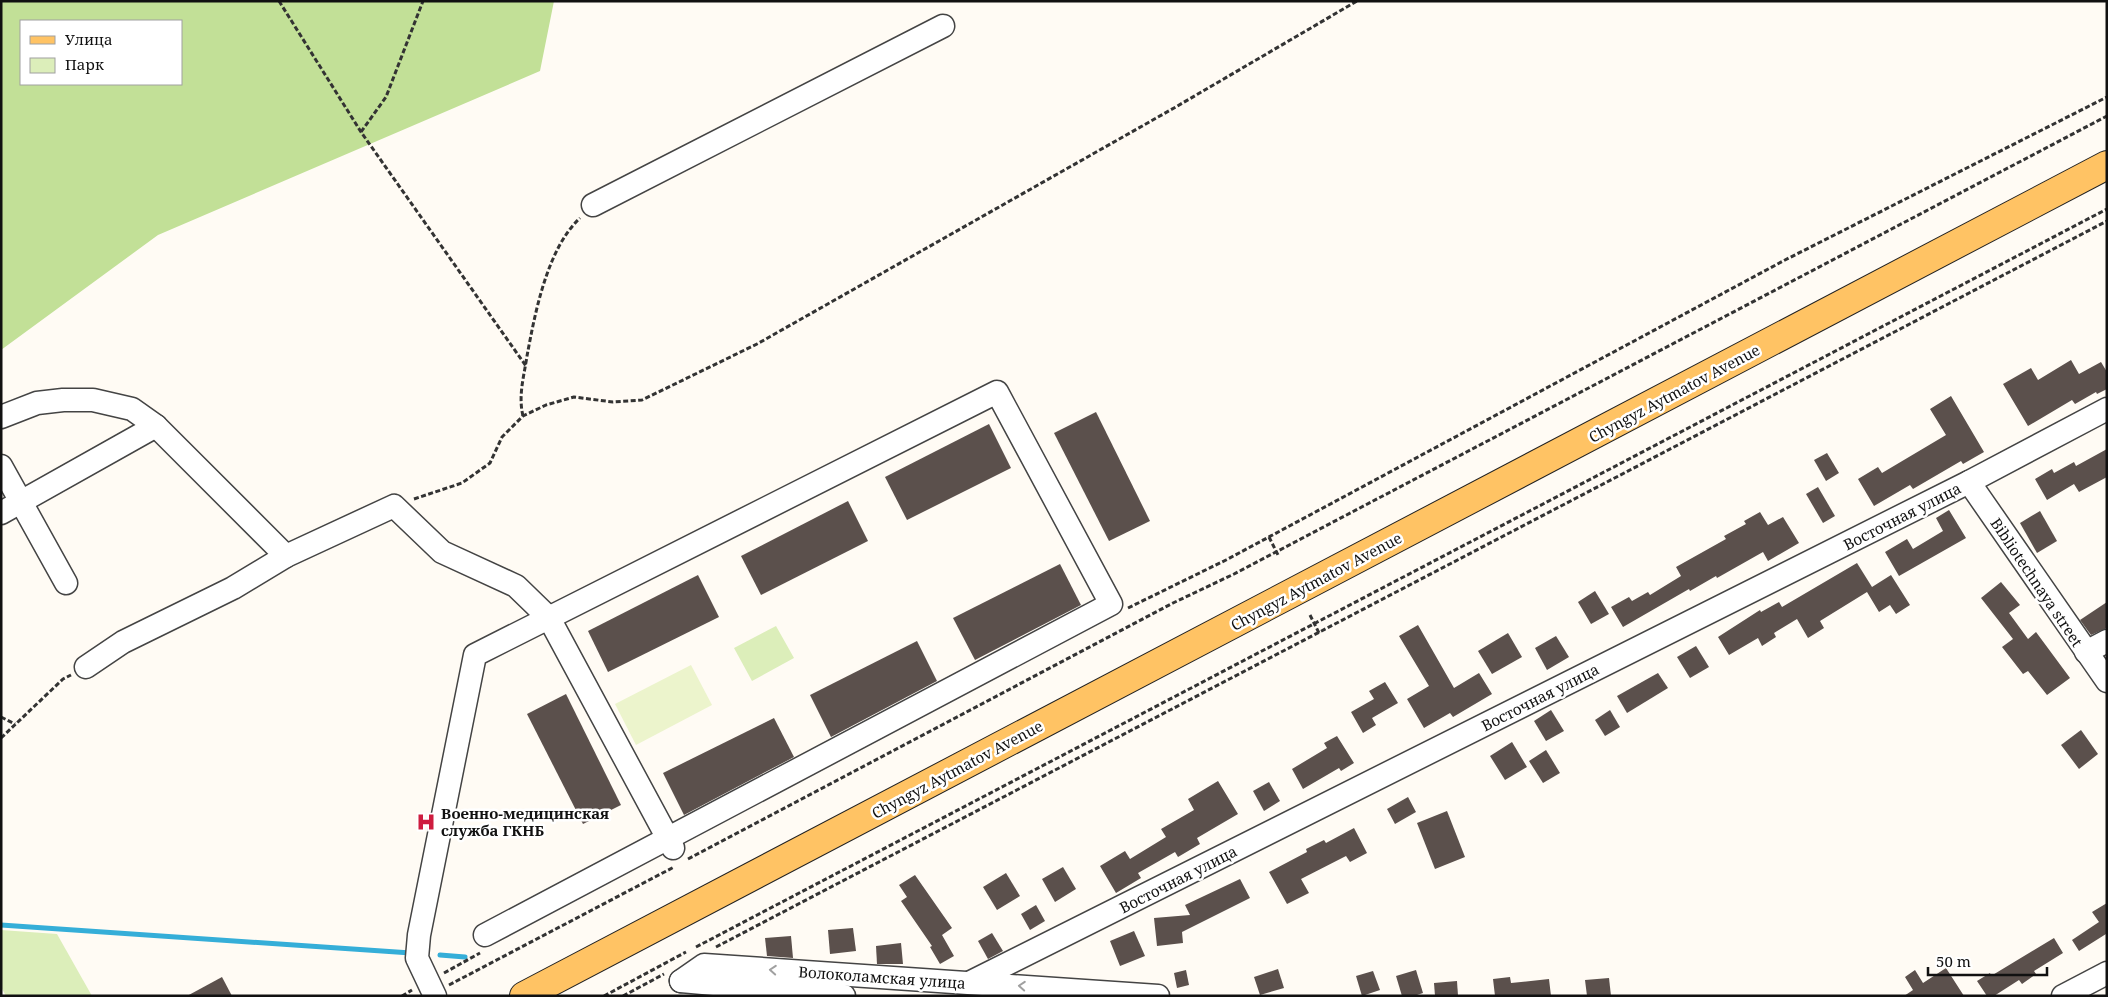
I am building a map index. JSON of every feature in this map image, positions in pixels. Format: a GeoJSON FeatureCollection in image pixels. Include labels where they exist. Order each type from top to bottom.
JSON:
{"type":"FeatureCollection","features":[{"type":"Feature","properties":{"kind":"main road","name":"Chyngyz Aytmatov Avenue"},"geometry":{"type":"LineString","coordinates":[[524,996],[2107,165]]}},
{"type":"Feature","properties":{"kind":"street"},"geometry":{"type":"LineString","coordinates":[[593,205],[943,26]]}},
{"type":"Feature","properties":{"kind":"street"},"geometry":{"type":"LineString","coordinates":[[432,990],[416,958],[418,935],[475,655],[997,392],[1111,604],[484,943]]}},
{"type":"Feature","properties":{"kind":"street"},"geometry":{"type":"LineString","coordinates":[[1,417],[37,403],[63,400],[93,400],[132,409],[156,426],[286,556]]}},
{"type":"Feature","properties":{"kind":"street","name":"Восточная улица"},"geometry":{"type":"LineString","coordinates":[[971,982],[1969,482],[2107,409]]}},
{"type":"Feature","properties":{"kind":"street"},"geometry":{"type":"LineString","coordinates":[[1,513],[22,503],[156,426]]}},
{"type":"Feature","properties":{"kind":"street"},"geometry":{"type":"LineString","coordinates":[[1,466],[66,583]]}},
{"type":"Feature","properties":{"kind":"street","name":"Bibliotechnaya street"},"geometry":{"type":"LineString","coordinates":[[1969,482],[2107,681]]}},
{"type":"Feature","properties":{"kind":"street"},"geometry":{"type":"LineString","coordinates":[[86,667],[123,642],[233,588],[286,556],[394,506],[442,552],[516,586],[550,618],[671,843]]}},
{"type":"Feature","properties":{"kind":"street"},"geometry":{"type":"LineString","coordinates":[[2086,652],[2107,641]]}},
{"type":"Feature","properties":{"kind":"street","name":"Волоколамская улица"},"geometry":{"type":"LineString","coordinates":[[681,975],[704,966],[971,982],[1158,996]]}},
{"type":"Feature","properties":{"kind":"street"},"geometry":{"type":"LineString","coordinates":[[2063,996],[2107,973]]}},
{"type":"Feature","properties":{"kind":"street"},"geometry":{"type":"LineString","coordinates":[[681,975],[844,996]]}},
{"type":"Feature","properties":{"kind":"path"},"geometry":{"type":"LineString","coordinates":[[279,1],[361,132],[526,366]]}},
{"type":"Feature","properties":{"kind":"path"},"geometry":{"type":"LineString","coordinates":[[361,132],[386,97],[424,1]]}},
{"type":"Feature","properties":{"kind":"path"},"geometry":{"type":"LineString","coordinates":[[394,506],[462,483],[490,463],[502,437],[523,416],[546,405],[574,397],[613,402],[642,400],[757,344],[1157,118],[1357,1]]}},
{"type":"Feature","properties":{"kind":"path"},"geometry":{"type":"LineString","coordinates":[[1120,612],[1268,537],[1785,260],[2107,97]]}},
{"type":"Feature","properties":{"kind":"path"},"geometry":{"type":"LineString","coordinates":[[402,996],[432,990],[1164,608],[1276,552],[2107,116]]}},
{"type":"Feature","properties":{"kind":"path"},"geometry":{"type":"LineString","coordinates":[[523,416],[520,405],[538,298],[557,252],[573,224],[593,205]]}},
{"type":"Feature","properties":{"kind":"path"},"geometry":{"type":"LineString","coordinates":[[604,996],[2107,209]]}},
{"type":"Feature","properties":{"kind":"path"},"geometry":{"type":"LineString","coordinates":[[711,950],[2107,221]]}},
{"type":"Feature","properties":{"kind":"path"},"geometry":{"type":"LineString","coordinates":[[1268,537],[1279,557]]}},
{"type":"Feature","properties":{"kind":"path"},"geometry":{"type":"LineString","coordinates":[[1310,616],[1319,633]]}},
{"type":"Feature","properties":{"kind":"path"},"geometry":{"type":"LineString","coordinates":[[1,738],[63,679],[86,667]]}},
{"type":"Feature","properties":{"kind":"path"},"geometry":{"type":"LineString","coordinates":[[1,717],[14,724]]}},
{"type":"Feature","properties":{"kind":"path"},"geometry":{"type":"LineString","coordinates":[[432,990],[484,943]]}},
{"type":"Feature","properties":{"kind":"path"},"geometry":{"type":"LineString","coordinates":[[623,996],[681,975]]}},
{"type":"Feature","properties":{"kind":"green space"},"geometry":{"type":"Polygon","coordinates":[[[1,1],[554,1],[540,71],[158,235],[1,350],[1,1]]]}},
{"type":"Feature","properties":{"kind":"green space"},"geometry":{"type":"Polygon","coordinates":[[[776,626],[794,658],[752,681],[734,648],[776,626]]]}},
{"type":"Feature","properties":{"kind":"green space"},"geometry":{"type":"Polygon","coordinates":[[[691,665],[712,705],[636,745],[615,704],[691,665]]]}},
{"type":"Feature","properties":{"kind":"green space"},"geometry":{"type":"Polygon","coordinates":[[[1,930],[57,934],[92,996],[6,996],[1,987],[1,930]]]}},
{"type":"Feature","properties":{"kind":"building"},"geometry":{"type":"Polygon","coordinates":[[[2071,360],[2079,374],[2101,362],[2107,372],[2107,389],[2097,394],[2096,392],[2075,404],[2072,400],[2028,426],[2003,384],[2031,368],[2038,380],[2071,360]]]}},
{"type":"Feature","properties":{"kind":"building"},"geometry":{"type":"Polygon","coordinates":[[[1951,396],[1984,452],[1963,464],[1961,461],[1913,489],[1910,485],[1874,506],[1858,479],[1878,467],[1882,473],[1946,435],[1930,409],[1951,396]]]}},
{"type":"Feature","properties":{"kind":"building"},"geometry":{"type":"Polygon","coordinates":[[[1096,412],[1150,521],[1109,541],[1054,433],[1096,412]]]}},
{"type":"Feature","properties":{"kind":"building"},"geometry":{"type":"Polygon","coordinates":[[[989,424],[1011,468],[907,520],[885,477],[989,424]]]}},
{"type":"Feature","properties":{"kind":"building"},"geometry":{"type":"Polygon","coordinates":[[[2107,449],[2107,477],[2079,492],[2074,484],[2047,500],[2035,479],[2052,469],[2054,473],[2074,462],[2076,466],[2107,449]]]}},
{"type":"Feature","properties":{"kind":"building"},"geometry":{"type":"Polygon","coordinates":[[[1827,453],[1839,473],[1826,481],[1814,460],[1827,453]]]}},
{"type":"Feature","properties":{"kind":"building"},"geometry":{"type":"Polygon","coordinates":[[[1818,487],[1835,516],[1823,523],[1806,494],[1818,487]]]}},
{"type":"Feature","properties":{"kind":"building"},"geometry":{"type":"Polygon","coordinates":[[[848,501],[868,541],[761,595],[741,556],[848,501]]]}},
{"type":"Feature","properties":{"kind":"building"},"geometry":{"type":"Polygon","coordinates":[[[1949,510],[1966,538],[1899,576],[1885,552],[1907,539],[1913,549],[1943,531],[1936,518],[1949,510]]]}},
{"type":"Feature","properties":{"kind":"building"},"geometry":{"type":"Polygon","coordinates":[[[2040,511],[2057,541],[2037,553],[2020,523],[2040,511]]]}},
{"type":"Feature","properties":{"kind":"building"},"geometry":{"type":"Polygon","coordinates":[[[1760,512],[1768,525],[1783,517],[1799,543],[1768,561],[1763,552],[1717,578],[1716,576],[1690,591],[1689,589],[1623,627],[1611,607],[1629,597],[1632,601],[1648,592],[1650,595],[1681,576],[1676,567],[1726,539],[1724,536],[1746,524],[1744,521],[1760,512]]]}},
{"type":"Feature","properties":{"kind":"building"},"geometry":{"type":"Polygon","coordinates":[[[1857,563],[1872,587],[1891,575],[1910,605],[1896,614],[1890,605],[1879,612],[1867,592],[1820,621],[1824,628],[1808,638],[1797,619],[1774,633],[1776,637],[1762,646],[1758,638],[1729,655],[1718,637],[1760,610],[1761,612],[1779,602],[1782,607],[1857,563]]]}},
{"type":"Feature","properties":{"kind":"building"},"geometry":{"type":"Polygon","coordinates":[[[1060,564],[1081,605],[975,660],[953,618],[1060,564]]]}},
{"type":"Feature","properties":{"kind":"building"},"geometry":{"type":"Polygon","coordinates":[[[698,575],[719,617],[608,672],[588,631],[698,575]]]}},
{"type":"Feature","properties":{"kind":"building"},"geometry":{"type":"Polygon","coordinates":[[[2001,582],[2020,605],[2009,613],[2028,639],[2036,632],[2070,678],[2047,695],[2028,671],[2023,674],[2002,647],[2013,639],[1981,598],[2001,582]]]}},
{"type":"Feature","properties":{"kind":"building"},"geometry":{"type":"Polygon","coordinates":[[[1595,591],[1609,614],[1591,624],[1578,602],[1595,591]]]}},
{"type":"Feature","properties":{"kind":"building"},"geometry":{"type":"Polygon","coordinates":[[[2107,602],[2107,628],[2091,635],[2080,620],[2107,602]]]}},
{"type":"Feature","properties":{"kind":"building"},"geometry":{"type":"Polygon","coordinates":[[[1418,625],[1454,688],[1479,673],[1492,694],[1453,717],[1450,713],[1424,728],[1407,699],[1429,686],[1399,636],[1418,625]]]}},
{"type":"Feature","properties":{"kind":"building"},"geometry":{"type":"Polygon","coordinates":[[[1508,633],[1522,657],[1492,674],[1478,651],[1508,633]]]}},
{"type":"Feature","properties":{"kind":"building"},"geometry":{"type":"Polygon","coordinates":[[[1556,636],[1569,657],[1547,670],[1535,648],[1556,636]]]}},
{"type":"Feature","properties":{"kind":"building"},"geometry":{"type":"Polygon","coordinates":[[[917,641],[937,681],[831,737],[810,695],[917,641]]]}},
{"type":"Feature","properties":{"kind":"building"},"geometry":{"type":"Polygon","coordinates":[[[1696,646],[1709,667],[1690,678],[1677,657],[1696,646]]]}},
{"type":"Feature","properties":{"kind":"building"},"geometry":{"type":"Polygon","coordinates":[[[1658,673],[1668,688],[1627,713],[1617,696],[1658,673]]]}},
{"type":"Feature","properties":{"kind":"building"},"geometry":{"type":"Polygon","coordinates":[[[1385,682],[1398,703],[1372,718],[1376,725],[1363,733],[1351,712],[1374,699],[1369,691],[1385,682]]]}},
{"type":"Feature","properties":{"kind":"building"},"geometry":{"type":"Polygon","coordinates":[[[566,694],[621,805],[583,824],[527,714],[566,694]]]}},
{"type":"Feature","properties":{"kind":"building"},"geometry":{"type":"Polygon","coordinates":[[[1551,710],[1564,731],[1546,741],[1534,721],[1551,710]]]}},
{"type":"Feature","properties":{"kind":"building"},"geometry":{"type":"Polygon","coordinates":[[[1610,710],[1620,727],[1605,736],[1595,720],[1610,710]]]}},
{"type":"Feature","properties":{"kind":"building"},"geometry":{"type":"Polygon","coordinates":[[[774,718],[794,757],[684,815],[663,773],[774,718]]]}},
{"type":"Feature","properties":{"kind":"building"},"geometry":{"type":"Polygon","coordinates":[[[2081,730],[2098,754],[2079,769],[2061,745],[2081,730]]]}},
{"type":"Feature","properties":{"kind":"building"},"geometry":{"type":"Polygon","coordinates":[[[1337,736],[1354,763],[1341,771],[1339,768],[1303,789],[1292,769],[1327,748],[1324,743],[1337,736]]]}},
{"type":"Feature","properties":{"kind":"building"},"geometry":{"type":"Polygon","coordinates":[[[1512,742],[1527,767],[1505,780],[1490,756],[1512,742]]]}},
{"type":"Feature","properties":{"kind":"building"},"geometry":{"type":"Polygon","coordinates":[[[1546,750],[1560,773],[1543,783],[1529,761],[1546,750]]]}},
{"type":"Feature","properties":{"kind":"building"},"geometry":{"type":"Polygon","coordinates":[[[1218,781],[1238,814],[1197,838],[1200,844],[1178,857],[1175,852],[1138,873],[1141,878],[1116,893],[1100,866],[1125,851],[1130,859],[1166,837],[1161,829],[1194,810],[1188,799],[1218,781]]]}},
{"type":"Feature","properties":{"kind":"building"},"geometry":{"type":"Polygon","coordinates":[[[1269,782],[1280,801],[1264,811],[1253,791],[1269,782]]]}},
{"type":"Feature","properties":{"kind":"building"},"geometry":{"type":"Polygon","coordinates":[[[1408,797],[1416,812],[1395,824],[1387,809],[1408,797]]]}},
{"type":"Feature","properties":{"kind":"building"},"geometry":{"type":"Polygon","coordinates":[[[1447,811],[1465,857],[1435,869],[1417,823],[1447,811]]]}},
{"type":"Feature","properties":{"kind":"building"},"geometry":{"type":"Polygon","coordinates":[[[1354,828],[1367,853],[1350,862],[1346,856],[1301,879],[1309,893],[1287,904],[1269,872],[1307,852],[1306,849],[1324,840],[1326,843],[1354,828]]]}},
{"type":"Feature","properties":{"kind":"building"},"geometry":{"type":"Polygon","coordinates":[[[1063,867],[1076,889],[1055,902],[1042,879],[1063,867]]]}},
{"type":"Feature","properties":{"kind":"building"},"geometry":{"type":"Polygon","coordinates":[[[1006,873],[1020,896],[997,910],[983,887],[1006,873]]]}},
{"type":"Feature","properties":{"kind":"building"},"geometry":{"type":"Polygon","coordinates":[[[915,875],[952,928],[942,935],[954,956],[940,964],[930,947],[932,946],[901,901],[907,897],[899,885],[915,875]]]}},
{"type":"Feature","properties":{"kind":"building"},"geometry":{"type":"Polygon","coordinates":[[[1240,879],[1250,898],[1182,932],[1183,943],[1157,946],[1154,918],[1190,915],[1185,905],[1240,879]]]}},
{"type":"Feature","properties":{"kind":"building"},"geometry":{"type":"Polygon","coordinates":[[[2107,903],[2107,935],[2079,951],[2072,940],[2099,922],[2092,912],[2107,903]]]}},
{"type":"Feature","properties":{"kind":"building"},"geometry":{"type":"Polygon","coordinates":[[[1036,905],[1045,921],[1030,930],[1021,914],[1036,905]]]}},
{"type":"Feature","properties":{"kind":"building"},"geometry":{"type":"Polygon","coordinates":[[[853,928],[856,951],[830,954],[828,930],[853,928]]]}},
{"type":"Feature","properties":{"kind":"building"},"geometry":{"type":"Polygon","coordinates":[[[1134,931],[1145,956],[1120,966],[1110,941],[1134,931]]]}},
{"type":"Feature","properties":{"kind":"building"},"geometry":{"type":"Polygon","coordinates":[[[992,933],[1003,951],[988,959],[978,941],[992,933]]]}},
{"type":"Feature","properties":{"kind":"building"},"geometry":{"type":"Polygon","coordinates":[[[791,936],[793,958],[767,956],[765,938],[791,936]]]}},
{"type":"Feature","properties":{"kind":"building"},"geometry":{"type":"Polygon","coordinates":[[[2054,938],[2063,953],[2034,971],[2036,974],[2022,984],[2019,980],[1994,996],[1987,996],[1977,981],[1990,973],[1991,976],[2054,938]]]}},
{"type":"Feature","properties":{"kind":"building"},"geometry":{"type":"Polygon","coordinates":[[[901,943],[903,964],[877,964],[876,946],[901,943]]]}},
{"type":"Feature","properties":{"kind":"building"},"geometry":{"type":"Polygon","coordinates":[[[1946,968],[1964,996],[1904,996],[1913,990],[1905,977],[1915,970],[1923,983],[1946,968]]]}},
{"type":"Feature","properties":{"kind":"building"},"geometry":{"type":"Polygon","coordinates":[[[1278,969],[1284,988],[1260,995],[1254,977],[1278,969]]]}},
{"type":"Feature","properties":{"kind":"building"},"geometry":{"type":"Polygon","coordinates":[[[1186,970],[1189,985],[1177,988],[1174,973],[1186,970]]]}},
{"type":"Feature","properties":{"kind":"building"},"geometry":{"type":"Polygon","coordinates":[[[1416,970],[1423,993],[1414,996],[1402,996],[1396,976],[1416,970]]]}},
{"type":"Feature","properties":{"kind":"building"},"geometry":{"type":"Polygon","coordinates":[[[1373,971],[1380,990],[1362,996],[1356,976],[1373,971]]]}},
{"type":"Feature","properties":{"kind":"building"},"geometry":{"type":"Polygon","coordinates":[[[222,977],[232,996],[187,996],[222,977]]]}},
{"type":"Feature","properties":{"kind":"building"},"geometry":{"type":"Polygon","coordinates":[[[1510,977],[1511,983],[1549,979],[1551,996],[1495,996],[1493,979],[1510,977]]]}},
{"type":"Feature","properties":{"kind":"building"},"geometry":{"type":"Polygon","coordinates":[[[1609,978],[1611,996],[1587,996],[1585,980],[1609,978]]]}},
{"type":"Feature","properties":{"kind":"building"},"geometry":{"type":"Polygon","coordinates":[[[1457,981],[1458,996],[1435,996],[1434,983],[1457,981]]]}},
{"type":"Feature","properties":{"kind":"waterway"},"geometry":{"type":"LineString","coordinates":[[1,925],[411,953]]}},
{"type":"Feature","properties":{"kind":"waterway"},"geometry":{"type":"LineString","coordinates":[[440,955],[465,957]]}},
{"type":"Feature","properties":{"kind":"place","name":"Военно-медицинская служба ГКНБ"},"geometry":{"type":"Point","coordinates":[426,822]}}]}
